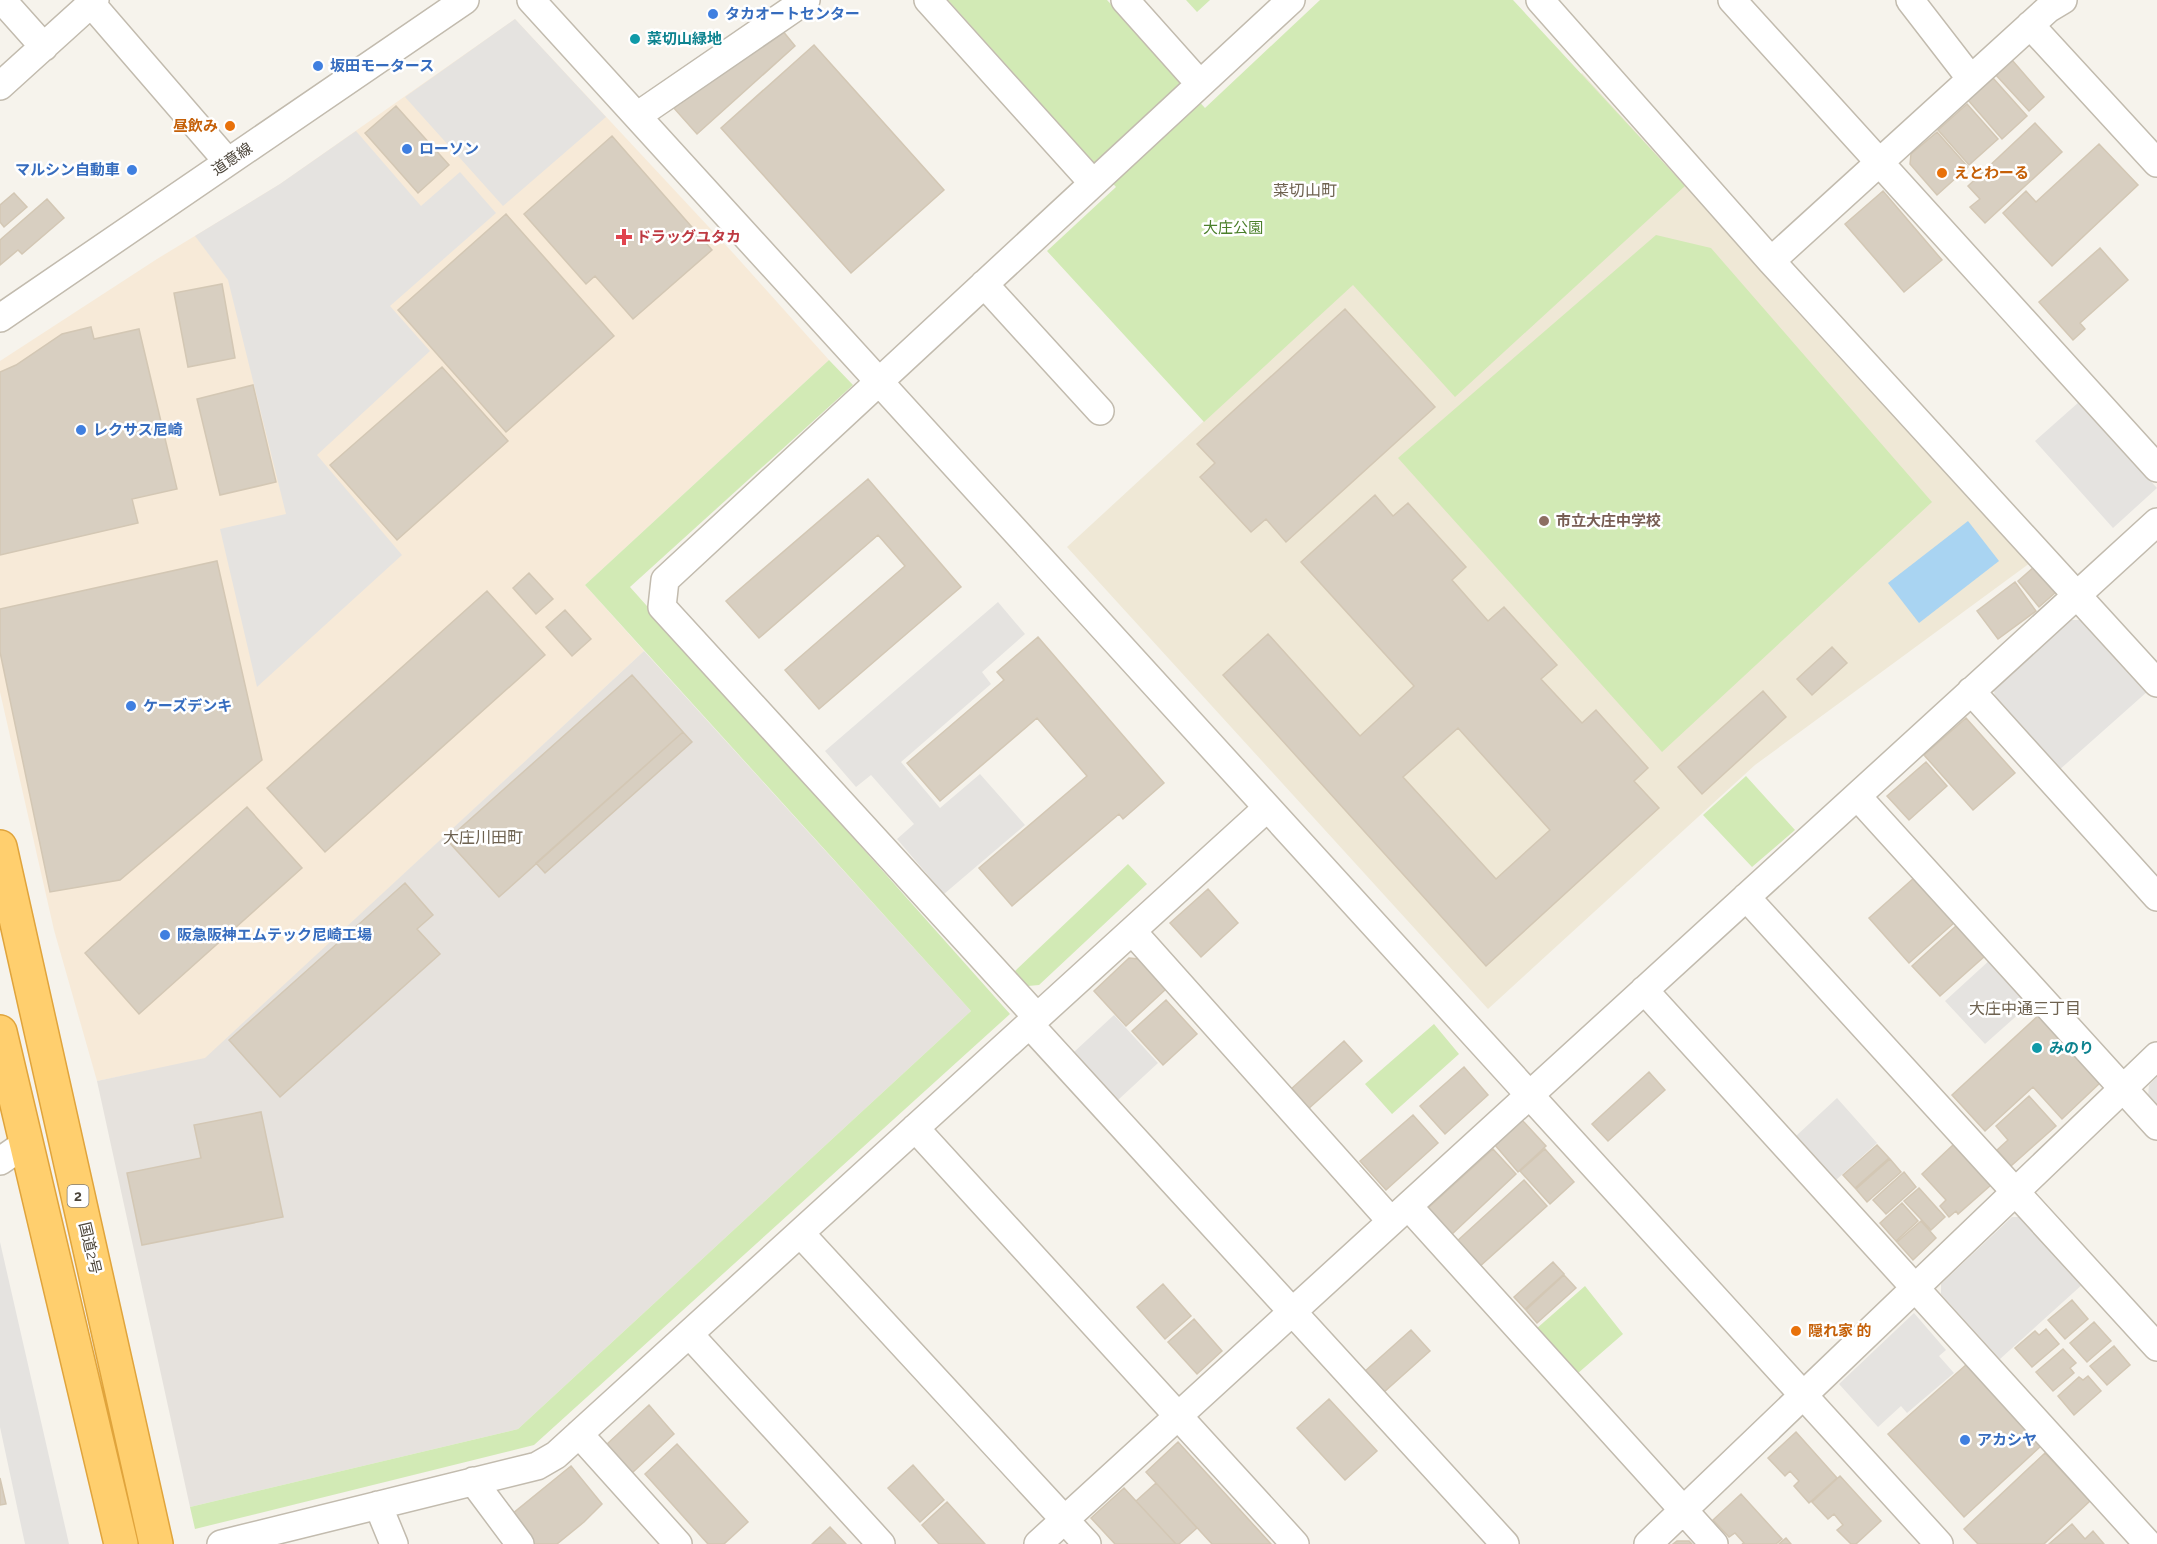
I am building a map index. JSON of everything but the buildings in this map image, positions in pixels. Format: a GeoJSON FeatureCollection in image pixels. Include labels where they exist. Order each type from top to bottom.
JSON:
{"type":"FeatureCollection","features":[{"type":"Feature","properties":{"kind":"highway","name":"国道2号"},"geometry":{"type":"LineString","coordinates":[[0,847],[156,1544]]}},
{"type":"Feature","properties":{"kind":"highway"},"geometry":{"type":"LineString","coordinates":[[0,1032],[12,1153],[62,1290],[121,1544]]}},
{"type":"Feature","properties":{"kind":"street"},"geometry":{"type":"LineString","coordinates":[[2,0],[44,47]]}},
{"type":"Feature","properties":{"kind":"street","name":"道意線"},"geometry":{"type":"LineString","coordinates":[[0,318],[465,0]]}},
{"type":"Feature","properties":{"kind":"street"},"geometry":{"type":"LineString","coordinates":[[531,0],[1939,1544]]}},
{"type":"Feature","properties":{"kind":"street"},"geometry":{"type":"LineString","coordinates":[[637,116],[806,0]]}},
{"type":"Feature","properties":{"kind":"street"},"geometry":{"type":"LineString","coordinates":[[928,0],[1093,183]]}},
{"type":"Feature","properties":{"kind":"street"},"geometry":{"type":"LineString","coordinates":[[1125,0],[1200,84]]}},
{"type":"Feature","properties":{"kind":"street"},"geometry":{"type":"LineString","coordinates":[[1291,0],[665,580],[662,607],[1292,1312],[1505,1544]]}},
{"type":"Feature","properties":{"kind":"street"},"geometry":{"type":"LineString","coordinates":[[1540,0],[1771,261],[2157,683]]}},
{"type":"Feature","properties":{"kind":"street"},"geometry":{"type":"LineString","coordinates":[[1732,0],[2157,468]]}},
{"type":"Feature","properties":{"kind":"street"},"geometry":{"type":"LineString","coordinates":[[1910,0],[1971,79]]}},
{"type":"Feature","properties":{"kind":"street"},"geometry":{"type":"LineString","coordinates":[[0,86],[92,1],[228,162]]}},
{"type":"Feature","properties":{"kind":"street"},"geometry":{"type":"LineString","coordinates":[[1771,261],[2046,9],[2157,163]]}},
{"type":"Feature","properties":{"kind":"street"},"geometry":{"type":"LineString","coordinates":[[984,284],[1100,411]]}},
{"type":"Feature","properties":{"kind":"street"},"geometry":{"type":"LineString","coordinates":[[1038,1544],[2157,522]]}},
{"type":"Feature","properties":{"kind":"street"},"geometry":{"type":"LineString","coordinates":[[1971,691],[2157,897]]}},
{"type":"Feature","properties":{"kind":"street"},"geometry":{"type":"LineString","coordinates":[[1857,796],[2157,1126]]}},
{"type":"Feature","properties":{"kind":"street"},"geometry":{"type":"LineString","coordinates":[[221,1544],[537,1466],[556,1455],[1267,808]]}},
{"type":"Feature","properties":{"kind":"street"},"geometry":{"type":"LineString","coordinates":[[1746,897],[2157,1347]]}},
{"type":"Feature","properties":{"kind":"street"},"geometry":{"type":"LineString","coordinates":[[1132,931],[1714,1544]]}},
{"type":"Feature","properties":{"kind":"street"},"geometry":{"type":"LineString","coordinates":[[1644,990],[2148,1544]]}},
{"type":"Feature","properties":{"kind":"street"},"geometry":{"type":"LineString","coordinates":[[1648,1544],[2157,1056]]}},
{"type":"Feature","properties":{"kind":"street"},"geometry":{"type":"LineString","coordinates":[[915,1128],[1295,1544]]}},
{"type":"Feature","properties":{"kind":"street"},"geometry":{"type":"LineString","coordinates":[[800,1233],[1087,1544]]}},
{"type":"Feature","properties":{"kind":"street"},"geometry":{"type":"LineString","coordinates":[[689,1334],[881,1544]]}},
{"type":"Feature","properties":{"kind":"street"},"geometry":{"type":"LineString","coordinates":[[579,1434],[678,1544]]}},
{"type":"Feature","properties":{"kind":"street"},"geometry":{"type":"LineString","coordinates":[[473,1481],[520,1544]]}},
{"type":"Feature","properties":{"kind":"street"},"geometry":{"type":"LineString","coordinates":[[378,1505],[394,1544]]}},
{"type":"Feature","properties":{"kind":"shaded area"},"geometry":{"type":"Polygon","coordinates":[[[515,19],[734,254],[829,360],[585,585],[644,651],[205,1059],[97,1081],[54,930],[0,692],[0,361],[157,259],[280,184],[515,19]]]}},
{"type":"Feature","properties":{"kind":"shaded area"},"geometry":{"type":"Polygon","coordinates":[[[515,19],[606,117],[503,206],[405,97],[515,19]]]}},
{"type":"Feature","properties":{"kind":"shaded area","name":"市立大庄中学校"},"geometry":{"type":"Polygon","coordinates":[[[1582,73],[2030,563],[1755,765],[1488,1009],[1067,547],[1582,73]]]}},
{"type":"Feature","properties":{"kind":"shaded area"},"geometry":{"type":"Polygon","coordinates":[[[356,131],[421,206],[460,172],[496,213],[390,306],[430,351],[317,455],[402,555],[257,687],[220,529],[286,514],[228,280],[195,236],[280,184],[356,131]]]}},
{"type":"Feature","properties":{"kind":"shaded area"},"geometry":{"type":"Polygon","coordinates":[[[2079,402],[2157,488],[2113,528],[2035,441],[2079,402]]]}},
{"type":"Feature","properties":{"kind":"shaded area"},"geometry":{"type":"Polygon","coordinates":[[[998,602],[1025,634],[982,672],[991,684],[901,762],[940,808],[980,774],[1025,825],[944,894],[897,839],[914,824],[871,775],[856,787],[825,751],[998,602]]]}},
{"type":"Feature","properties":{"kind":"shaded area"},"geometry":{"type":"Polygon","coordinates":[[[2069,620],[2085,620],[2148,691],[2058,771],[1995,700],[1994,690],[2069,620]]]}},
{"type":"Feature","properties":{"kind":"shaded area"},"geometry":{"type":"Polygon","coordinates":[[[644,651],[971,1011],[518,1429],[190,1507],[97,1081],[205,1058],[644,651]]]}},
{"type":"Feature","properties":{"kind":"shaded area"},"geometry":{"type":"Polygon","coordinates":[[[1991,959],[2031,1003],[1985,1044],[1945,1001],[1991,959]]]}},
{"type":"Feature","properties":{"kind":"shaded area"},"geometry":{"type":"Polygon","coordinates":[[[1114,1015],[1158,1063],[1118,1100],[1074,1052],[1114,1015]]]}},
{"type":"Feature","properties":{"kind":"shaded area"},"geometry":{"type":"Polygon","coordinates":[[[2157,1077],[2157,1107],[2148,1097],[2149,1085],[2157,1077]]]}},
{"type":"Feature","properties":{"kind":"shaded area"},"geometry":{"type":"Polygon","coordinates":[[[1837,1098],[1877,1143],[1836,1180],[1796,1136],[1837,1098]]]}},
{"type":"Feature","properties":{"kind":"shaded area"},"geometry":{"type":"Polygon","coordinates":[[[2012,1217],[2025,1217],[2084,1283],[2000,1359],[1941,1294],[1941,1284],[2012,1217]]]}},
{"type":"Feature","properties":{"kind":"shaded area"},"geometry":{"type":"Polygon","coordinates":[[[0,1242],[69,1544],[25,1544],[0,1427],[0,1242]]]}},
{"type":"Feature","properties":{"kind":"shaded area"},"geometry":{"type":"Polygon","coordinates":[[[1914,1313],[1946,1350],[1939,1356],[1954,1373],[1907,1413],[1901,1406],[1878,1427],[1839,1384],[1914,1313]]]}},
{"type":"Feature","properties":{"kind":"green space","name":"大庄公園"},"geometry":{"type":"Polygon","coordinates":[[[948,0],[1107,0],[1205,108],[1320,0],[1513,0],[1685,186],[1455,397],[1353,285],[1204,422],[1047,251],[1116,187],[948,0]]]}},
{"type":"Feature","properties":{"kind":"green space"},"geometry":{"type":"Polygon","coordinates":[[[1186,0],[1210,0],[1197,12],[1186,0]]]}},
{"type":"Feature","properties":{"kind":"green space"},"geometry":{"type":"Polygon","coordinates":[[[1656,235],[1711,248],[1932,502],[1662,752],[1398,458],[1656,235]]]}},
{"type":"Feature","properties":{"kind":"green space"},"geometry":{"type":"Polygon","coordinates":[[[829,360],[853,385],[630,587],[1010,1014],[534,1445],[195,1529],[190,1507],[518,1429],[971,1011],[585,585],[829,360]]]}},
{"type":"Feature","properties":{"kind":"green space"},"geometry":{"type":"Polygon","coordinates":[[[1746,776],[1795,830],[1752,867],[1703,815],[1746,776]]]}},
{"type":"Feature","properties":{"kind":"green space"},"geometry":{"type":"Polygon","coordinates":[[[1128,864],[1147,884],[1039,985],[1028,986],[1015,971],[1128,864]]]}},
{"type":"Feature","properties":{"kind":"green space"},"geometry":{"type":"Polygon","coordinates":[[[1434,1024],[1459,1054],[1392,1114],[1365,1084],[1434,1024]]]}},
{"type":"Feature","properties":{"kind":"green space"},"geometry":{"type":"Polygon","coordinates":[[[1585,1286],[1623,1334],[1577,1374],[1536,1329],[1585,1286]]]}},
{"type":"Feature","properties":{"kind":"water"},"geometry":{"type":"Polygon","coordinates":[[[1968,521],[1999,561],[1919,623],[1888,583],[1968,521]]]}},
{"type":"Feature","properties":{"kind":"place","name":"タカオートセンター"},"geometry":{"type":"Point","coordinates":[713,14]}},
{"type":"Feature","properties":{"kind":"place","name":"菜切山緑地"},"geometry":{"type":"Point","coordinates":[635,39]}},
{"type":"Feature","properties":{"kind":"place","name":"坂田モータース"},"geometry":{"type":"Point","coordinates":[318,66]}},
{"type":"Feature","properties":{"kind":"place","name":"昼飲み"},"geometry":{"type":"Point","coordinates":[230,126]}},
{"type":"Feature","properties":{"kind":"place","name":"ローソン"},"geometry":{"type":"Point","coordinates":[407,149]}},
{"type":"Feature","properties":{"kind":"place","name":"マルシン自動車"},"geometry":{"type":"Point","coordinates":[132,170]}},
{"type":"Feature","properties":{"kind":"place","name":"えとわーる"},"geometry":{"type":"Point","coordinates":[1942,173]}},
{"type":"Feature","properties":{"kind":"place","name":"ドラッグユタカ"},"geometry":{"type":"Point","coordinates":[624,237]}},
{"type":"Feature","properties":{"kind":"place","name":"レクサス尼崎"},"geometry":{"type":"Point","coordinates":[81,430]}},
{"type":"Feature","properties":{"kind":"place","name":"市立大庄中学校"},"geometry":{"type":"Point","coordinates":[1544,521]}},
{"type":"Feature","properties":{"kind":"place","name":"ケーズデンキ"},"geometry":{"type":"Point","coordinates":[131,706]}},
{"type":"Feature","properties":{"kind":"place","name":"阪急阪神エムテック尼崎工場"},"geometry":{"type":"Point","coordinates":[165,935]}},
{"type":"Feature","properties":{"kind":"place","name":"みのり"},"geometry":{"type":"Point","coordinates":[2037,1048]}},
{"type":"Feature","properties":{"kind":"place","name":"隠れ家 的"},"geometry":{"type":"Point","coordinates":[1796,1331]}},
{"type":"Feature","properties":{"kind":"place","name":"アカシヤ"},"geometry":{"type":"Point","coordinates":[1965,1440]}},
{"type":"Feature","properties":{"kind":"district","name":"菜切山町"},"geometry":{"type":"Point","coordinates":[1305,190]}},
{"type":"Feature","properties":{"kind":"district","name":"大庄川田町"},"geometry":{"type":"Point","coordinates":[483,837]}},
{"type":"Feature","properties":{"kind":"district","name":"大庄中通三丁目"},"geometry":{"type":"Point","coordinates":[2025,1008]}}]}
